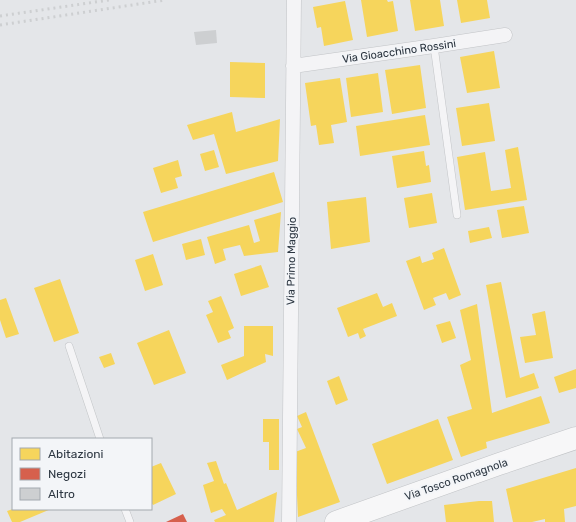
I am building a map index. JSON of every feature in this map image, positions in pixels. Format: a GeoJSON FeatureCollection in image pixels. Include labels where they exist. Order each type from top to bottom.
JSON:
{"type":"FeatureCollection","features":[{"type":"Feature","properties":{"kind":"main road","name":"Via Tosco Romagnola"},"geometry":{"type":"LineString","coordinates":[[336,522],[491,466],[576,438]]}},
{"type":"Feature","properties":{"kind":"street","name":"Via Primo Maggio"},"geometry":{"type":"LineString","coordinates":[[288,522],[294,0]]}},
{"type":"Feature","properties":{"kind":"street","name":"Via Gioacchino Rossini"},"geometry":{"type":"LineString","coordinates":[[293,66],[505,35]]}},
{"type":"Feature","properties":{"kind":"lane"},"geometry":{"type":"LineString","coordinates":[[434,46],[458,215]]}},
{"type":"Feature","properties":{"kind":"lane"},"geometry":{"type":"LineString","coordinates":[[69,346],[100,438]]}},
{"type":"Feature","properties":{"kind":"lane"},"geometry":{"type":"LineString","coordinates":[[124,510],[130,522]]}},
{"type":"Feature","properties":{"kind":"building: Abitazioni"},"geometry":{"type":"Polygon","coordinates":[[[361,0],[393,1],[398,31],[367,37],[361,0]]]}},
{"type":"Feature","properties":{"kind":"building: Abitazioni"},"geometry":{"type":"Polygon","coordinates":[[[410,0],[440,0],[444,26],[415,31],[410,0]]]}},
{"type":"Feature","properties":{"kind":"building: Abitazioni"},"geometry":{"type":"Polygon","coordinates":[[[457,0],[487,0],[490,18],[461,23],[457,0]]]}},
{"type":"Feature","properties":{"kind":"building: Abitazioni"},"geometry":{"type":"Polygon","coordinates":[[[345,1],[353,40],[324,46],[321,27],[317,28],[313,7],[345,1]]]}},
{"type":"Feature","properties":{"kind":"building: Abitazioni"},"geometry":{"type":"Polygon","coordinates":[[[494,51],[500,88],[467,93],[460,57],[494,51]]]}},
{"type":"Feature","properties":{"kind":"building: Abitazioni"},"geometry":{"type":"Polygon","coordinates":[[[230,62],[265,63],[265,98],[230,97],[230,62]]]}},
{"type":"Feature","properties":{"kind":"building: Abitazioni"},"geometry":{"type":"Polygon","coordinates":[[[420,65],[426,108],[392,114],[385,70],[420,65]]]}},
{"type":"Feature","properties":{"kind":"building: Abitazioni"},"geometry":{"type":"Polygon","coordinates":[[[378,73],[383,112],[351,117],[346,78],[378,73]]]}},
{"type":"Feature","properties":{"kind":"building: Abitazioni"},"geometry":{"type":"Polygon","coordinates":[[[340,78],[347,122],[331,125],[334,143],[319,145],[316,125],[311,126],[305,83],[340,78]]]}},
{"type":"Feature","properties":{"kind":"building: Abitazioni"},"geometry":{"type":"Polygon","coordinates":[[[489,103],[495,141],[462,146],[456,108],[489,103]]]}},
{"type":"Feature","properties":{"kind":"building: Abitazioni"},"geometry":{"type":"Polygon","coordinates":[[[232,112],[236,132],[280,119],[278,161],[226,174],[214,134],[193,140],[187,125],[232,112]]]}},
{"type":"Feature","properties":{"kind":"building: Abitazioni"},"geometry":{"type":"Polygon","coordinates":[[[425,115],[430,145],[360,156],[356,126],[425,115]]]}},
{"type":"Feature","properties":{"kind":"building: Abitazioni"},"geometry":{"type":"Polygon","coordinates":[[[518,147],[527,200],[465,210],[457,157],[485,152],[491,191],[511,188],[505,150],[518,147]]]}},
{"type":"Feature","properties":{"kind":"building: Abitazioni"},"geometry":{"type":"Polygon","coordinates":[[[214,150],[219,167],[205,171],[200,154],[214,150]]]}},
{"type":"Feature","properties":{"kind":"building: Abitazioni"},"geometry":{"type":"Polygon","coordinates":[[[424,151],[426,166],[429,165],[431,182],[397,188],[392,156],[424,151]]]}},
{"type":"Feature","properties":{"kind":"building: Abitazioni"},"geometry":{"type":"Polygon","coordinates":[[[178,160],[182,176],[175,178],[178,188],[161,193],[153,168],[178,160]]]}},
{"type":"Feature","properties":{"kind":"building: Abitazioni"},"geometry":{"type":"Polygon","coordinates":[[[274,172],[283,202],[153,242],[143,212],[274,172]]]}},
{"type":"Feature","properties":{"kind":"building: Abitazioni"},"geometry":{"type":"Polygon","coordinates":[[[432,193],[437,223],[409,228],[404,198],[432,193]]]}},
{"type":"Feature","properties":{"kind":"building: Abitazioni"},"geometry":{"type":"Polygon","coordinates":[[[366,197],[370,242],[331,249],[327,202],[366,197]]]}},
{"type":"Feature","properties":{"kind":"building: Abitazioni"},"geometry":{"type":"Polygon","coordinates":[[[524,206],[529,233],[502,238],[497,210],[524,206]]]}},
{"type":"Feature","properties":{"kind":"building: Abitazioni"},"geometry":{"type":"Polygon","coordinates":[[[281,212],[278,252],[244,256],[240,245],[223,249],[226,260],[215,264],[207,237],[249,225],[254,243],[260,241],[254,220],[281,212]]]}},
{"type":"Feature","properties":{"kind":"building: Abitazioni"},"geometry":{"type":"Polygon","coordinates":[[[489,227],[492,238],[470,243],[468,231],[489,227]]]}},
{"type":"Feature","properties":{"kind":"building: Abitazioni"},"geometry":{"type":"Polygon","coordinates":[[[201,239],[205,255],[186,260],[182,244],[201,239]]]}},
{"type":"Feature","properties":{"kind":"building: Abitazioni"},"geometry":{"type":"Polygon","coordinates":[[[444,248],[461,295],[449,300],[446,293],[433,298],[436,305],[424,310],[406,261],[420,256],[422,263],[434,259],[432,253],[444,248]]]}},
{"type":"Feature","properties":{"kind":"building: Abitazioni"},"geometry":{"type":"Polygon","coordinates":[[[153,254],[163,285],[145,291],[135,260],[153,254]]]}},
{"type":"Feature","properties":{"kind":"building: Abitazioni"},"geometry":{"type":"Polygon","coordinates":[[[261,265],[269,287],[241,296],[234,274],[261,265]]]}},
{"type":"Feature","properties":{"kind":"building: Abitazioni"},"geometry":{"type":"Polygon","coordinates":[[[60,279],[79,333],[54,342],[34,288],[60,279]]]}},
{"type":"Feature","properties":{"kind":"building: Abitazioni"},"geometry":{"type":"Polygon","coordinates":[[[501,282],[520,378],[534,373],[539,388],[506,398],[486,285],[501,282]]]}},
{"type":"Feature","properties":{"kind":"building: Abitazioni"},"geometry":{"type":"Polygon","coordinates":[[[377,293],[383,307],[392,303],[397,316],[363,329],[366,336],[360,339],[358,333],[348,337],[337,308],[377,293]]]}},
{"type":"Feature","properties":{"kind":"building: Abitazioni"},"geometry":{"type":"Polygon","coordinates":[[[221,296],[234,328],[228,331],[231,338],[218,343],[206,315],[213,312],[208,301],[221,296]]]}},
{"type":"Feature","properties":{"kind":"building: Abitazioni"},"geometry":{"type":"Polygon","coordinates":[[[6,298],[19,334],[6,338],[0,320],[0,300],[6,298]]]}},
{"type":"Feature","properties":{"kind":"building: Abitazioni"},"geometry":{"type":"Polygon","coordinates":[[[477,304],[492,413],[541,396],[550,423],[486,442],[487,448],[461,457],[447,417],[472,409],[460,365],[471,360],[460,310],[477,304]]]}},
{"type":"Feature","properties":{"kind":"building: Abitazioni"},"geometry":{"type":"Polygon","coordinates":[[[545,311],[553,358],[525,363],[520,337],[536,335],[532,314],[545,311]]]}},
{"type":"Feature","properties":{"kind":"building: Abitazioni"},"geometry":{"type":"Polygon","coordinates":[[[450,321],[456,338],[442,343],[436,325],[450,321]]]}},
{"type":"Feature","properties":{"kind":"building: Abitazioni"},"geometry":{"type":"Polygon","coordinates":[[[244,326],[273,326],[273,356],[265,354],[266,362],[227,380],[221,365],[244,356],[244,326]]]}},
{"type":"Feature","properties":{"kind":"building: Abitazioni"},"geometry":{"type":"Polygon","coordinates":[[[169,330],[186,373],[154,385],[137,343],[169,330]]]}},
{"type":"Feature","properties":{"kind":"building: Abitazioni"},"geometry":{"type":"Polygon","coordinates":[[[111,353],[115,364],[104,368],[99,357],[111,353]]]}},
{"type":"Feature","properties":{"kind":"building: Abitazioni"},"geometry":{"type":"Polygon","coordinates":[[[576,369],[576,388],[559,393],[554,377],[576,369]]]}},
{"type":"Feature","properties":{"kind":"building: Abitazioni"},"geometry":{"type":"Polygon","coordinates":[[[339,376],[348,400],[336,405],[327,381],[339,376]]]}},
{"type":"Feature","properties":{"kind":"building: Abitazioni"},"geometry":{"type":"Polygon","coordinates":[[[306,412],[340,502],[298,517],[295,452],[306,448],[297,429],[302,427],[297,416],[306,412]]]}},
{"type":"Feature","properties":{"kind":"building: Abitazioni"},"geometry":{"type":"Polygon","coordinates":[[[263,419],[279,419],[279,470],[269,470],[269,442],[263,442],[263,419]]]}},
{"type":"Feature","properties":{"kind":"building: Abitazioni"},"geometry":{"type":"Polygon","coordinates":[[[438,419],[453,460],[387,484],[372,444],[438,419]]]}},
{"type":"Feature","properties":{"kind":"building: Abitazioni"},"geometry":{"type":"Polygon","coordinates":[[[216,461],[224,484],[226,483],[237,510],[277,492],[274,522],[215,522],[214,520],[226,515],[222,509],[211,513],[203,485],[214,481],[207,463],[216,461]]]}},
{"type":"Feature","properties":{"kind":"building: Abitazioni"},"geometry":{"type":"Polygon","coordinates":[[[161,463],[176,494],[153,505],[152,504],[152,467],[161,463]]]}},
{"type":"Feature","properties":{"kind":"building: Abitazioni"},"geometry":{"type":"Polygon","coordinates":[[[576,468],[576,506],[564,509],[565,522],[545,522],[545,519],[532,522],[513,522],[506,489],[576,468]]]}},
{"type":"Feature","properties":{"kind":"building: Abitazioni"},"geometry":{"type":"Polygon","coordinates":[[[492,501],[494,522],[446,522],[444,505],[492,501]]]}},
{"type":"Feature","properties":{"kind":"building: Abitazioni"},"geometry":{"type":"Polygon","coordinates":[[[12,509],[49,510],[20,522],[12,522],[7,511],[12,509]]]}},
{"type":"Feature","properties":{"kind":"building: Negozi"},"geometry":{"type":"Polygon","coordinates":[[[183,514],[187,522],[166,522],[183,514]]]}},
{"type":"Feature","properties":{"kind":"building: Altro"},"geometry":{"type":"Polygon","coordinates":[[[216,30],[217,43],[196,45],[194,32],[216,30]]]}},
{"type":"Feature","properties":{"kind":"railway"},"geometry":{"type":"LineString","coordinates":[[0,16],[109,0]]}},
{"type":"Feature","properties":{"kind":"railway"},"geometry":{"type":"LineString","coordinates":[[0,25],[165,0]]}}]}
